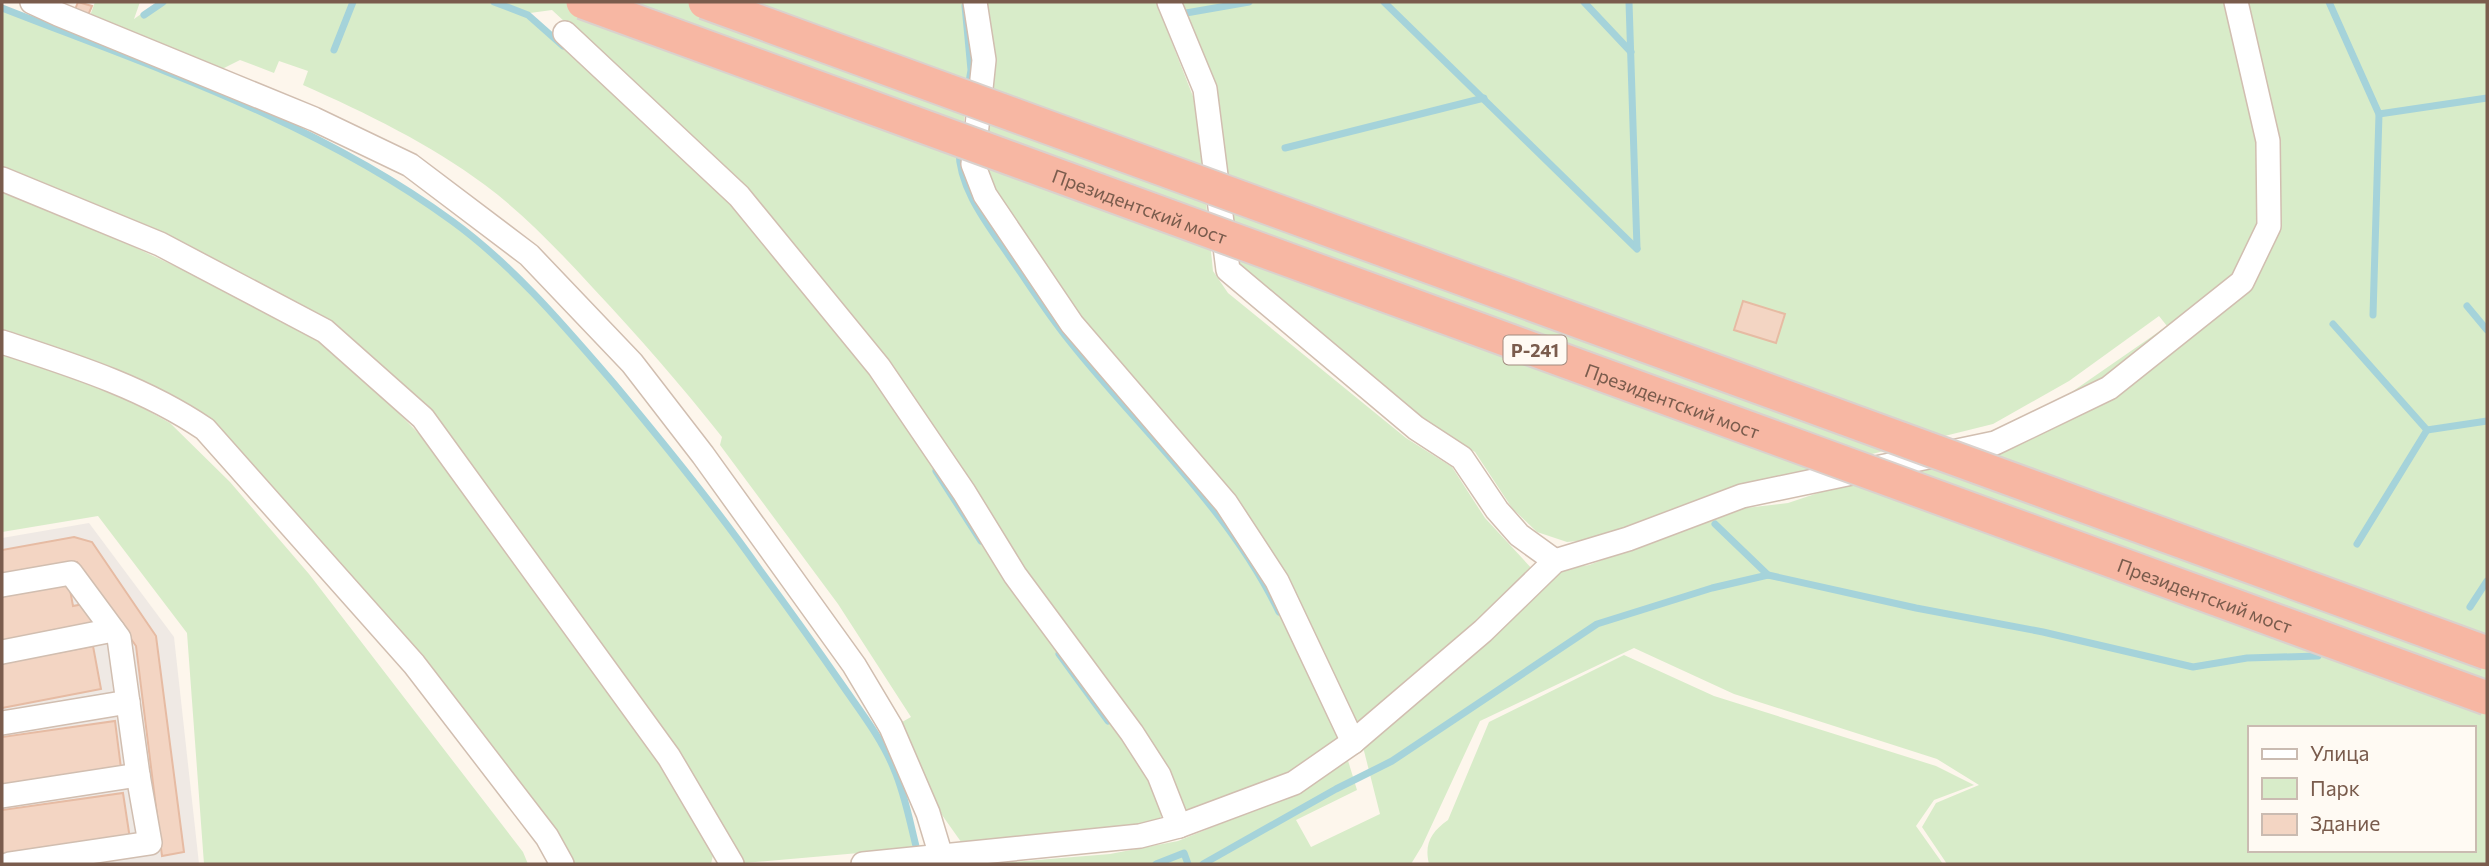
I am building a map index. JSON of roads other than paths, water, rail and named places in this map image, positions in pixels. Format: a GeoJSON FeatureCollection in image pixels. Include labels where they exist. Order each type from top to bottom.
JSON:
{"type":"FeatureCollection","features":[{"type":"Feature","properties":{"kind":"highway","name":"Президентский мост"},"geometry":{"type":"LineString","coordinates":[[583,2],[2487,698]]}},
{"type":"Feature","properties":{"kind":"highway","name":"Р-241"},"geometry":{"type":"LineString","coordinates":[[705,2],[2487,653]]}},
{"type":"Feature","properties":{"kind":"lane"},"geometry":{"type":"LineString","coordinates":[[32,2],[314,119],[410,165],[529,255],[632,363],[711,466],[854,666],[891,727],[928,813],[941,856]]}},
{"type":"Feature","properties":{"kind":"lane"},"geometry":{"type":"LineString","coordinates":[[975,2],[984,60],[973,164],[985,195],[1072,324],[1227,503],[1277,581],[1353,742]]}},
{"type":"Feature","properties":{"kind":"lane"},"geometry":{"type":"LineString","coordinates":[[1169,2],[1205,89],[1228,270],[1416,428],[1462,458],[1497,510],[1519,535],[1555,561]]}},
{"type":"Feature","properties":{"kind":"lane"},"geometry":{"type":"LineString","coordinates":[[863,864],[1140,836],[1178,826],[1294,783],[1353,742],[1483,631],[1555,561],[1629,540],[1742,496],[1995,443],[2109,388],[2242,282],[2269,226],[2268,141],[2236,2]]}},
{"type":"Feature","properties":{"kind":"lane"},"geometry":{"type":"LineString","coordinates":[[565,33],[739,197],[879,367],[964,492],[1015,575],[1132,733],[1159,775],[1178,826]]}},
{"type":"Feature","properties":{"kind":"lane"},"geometry":{"type":"LineString","coordinates":[[2,179],[160,244],[325,331],[424,418],[669,757],[732,864]]}},
{"type":"Feature","properties":{"kind":"lane"},"geometry":{"type":"LineString","coordinates":[[2,342],[88,370],[178,411],[205,429],[414,664],[547,837],[562,864]]}},
{"type":"Feature","properties":{"kind":"lane"},"geometry":{"type":"LineString","coordinates":[[2,584],[71,573],[118,638],[150,843],[9,864]]}},
{"type":"Feature","properties":{"kind":"lane"},"geometry":{"type":"LineString","coordinates":[[2,652],[113,630]]}},
{"type":"Feature","properties":{"kind":"lane"},"geometry":{"type":"LineString","coordinates":[[2,723],[128,702]]}},
{"type":"Feature","properties":{"kind":"lane"},"geometry":{"type":"LineString","coordinates":[[2,796],[138,775]]}},
{"type":"Feature","properties":{"kind":"waterway"},"geometry":{"type":"LineString","coordinates":[[144,15],[163,2]]}},
{"type":"Feature","properties":{"kind":"waterway"},"geometry":{"type":"LineString","coordinates":[[334,50],[353,2]]}},
{"type":"Feature","properties":{"kind":"waterway"},"geometry":{"type":"LineString","coordinates":[[494,2],[528,15],[563,46]]}},
{"type":"Feature","properties":{"kind":"waterway"},"geometry":{"type":"LineString","coordinates":[[1186,13],[1249,2]]}},
{"type":"Feature","properties":{"kind":"waterway"},"geometry":{"type":"LineString","coordinates":[[1384,2],[1637,249]]}},
{"type":"Feature","properties":{"kind":"waterway"},"geometry":{"type":"LineString","coordinates":[[1584,2],[1631,52]]}},
{"type":"Feature","properties":{"kind":"waterway"},"geometry":{"type":"LineString","coordinates":[[1629,2],[1637,248]]}},
{"type":"Feature","properties":{"kind":"waterway"},"geometry":{"type":"LineString","coordinates":[[2329,2],[2379,114],[2373,315]]}},
{"type":"Feature","properties":{"kind":"waterway"},"geometry":{"type":"LineString","coordinates":[[965,6],[971,70],[968,88]]}},
{"type":"Feature","properties":{"kind":"waterway"},"geometry":{"type":"LineString","coordinates":[[2,8],[176,76],[291,126],[400,186],[452,221],[497,258],[558,320],[690,476],[812,642],[884,747],[901,788],[917,850]]}},
{"type":"Feature","properties":{"kind":"waterway"},"geometry":{"type":"LineString","coordinates":[[1285,148],[1484,98]]}},
{"type":"Feature","properties":{"kind":"waterway"},"geometry":{"type":"LineString","coordinates":[[2379,114],[2487,98]]}},
{"type":"Feature","properties":{"kind":"waterway"},"geometry":{"type":"LineString","coordinates":[[959,148],[963,177],[976,206],[1038,298],[1095,372],[1209,504],[1235,538],[1279,612]]}},
{"type":"Feature","properties":{"kind":"waterway"},"geometry":{"type":"LineString","coordinates":[[2467,306],[2487,330]]}},
{"type":"Feature","properties":{"kind":"waterway"},"geometry":{"type":"LineString","coordinates":[[2333,324],[2427,430]]}},
{"type":"Feature","properties":{"kind":"waterway"},"geometry":{"type":"LineString","coordinates":[[2427,430],[2487,421]]}},
{"type":"Feature","properties":{"kind":"waterway"},"geometry":{"type":"LineString","coordinates":[[2357,544],[2427,430]]}},
{"type":"Feature","properties":{"kind":"waterway"},"geometry":{"type":"LineString","coordinates":[[936,471],[981,541]]}},
{"type":"Feature","properties":{"kind":"waterway"},"geometry":{"type":"LineString","coordinates":[[1715,524],[1768,575]]}},
{"type":"Feature","properties":{"kind":"waterway"},"geometry":{"type":"LineString","coordinates":[[1203,864],[1336,789],[1392,761],[1597,624],[1712,588],[1768,575],[1916,608],[2043,632],[2193,667],[2247,658],[2318,656]]}},
{"type":"Feature","properties":{"kind":"waterway"},"geometry":{"type":"LineString","coordinates":[[2470,607],[2487,581]]}},
{"type":"Feature","properties":{"kind":"waterway"},"geometry":{"type":"LineString","coordinates":[[1059,654],[1108,721]]}},
{"type":"Feature","properties":{"kind":"waterway"},"geometry":{"type":"LineString","coordinates":[[1156,864],[1184,853],[1188,864]]}}]}
